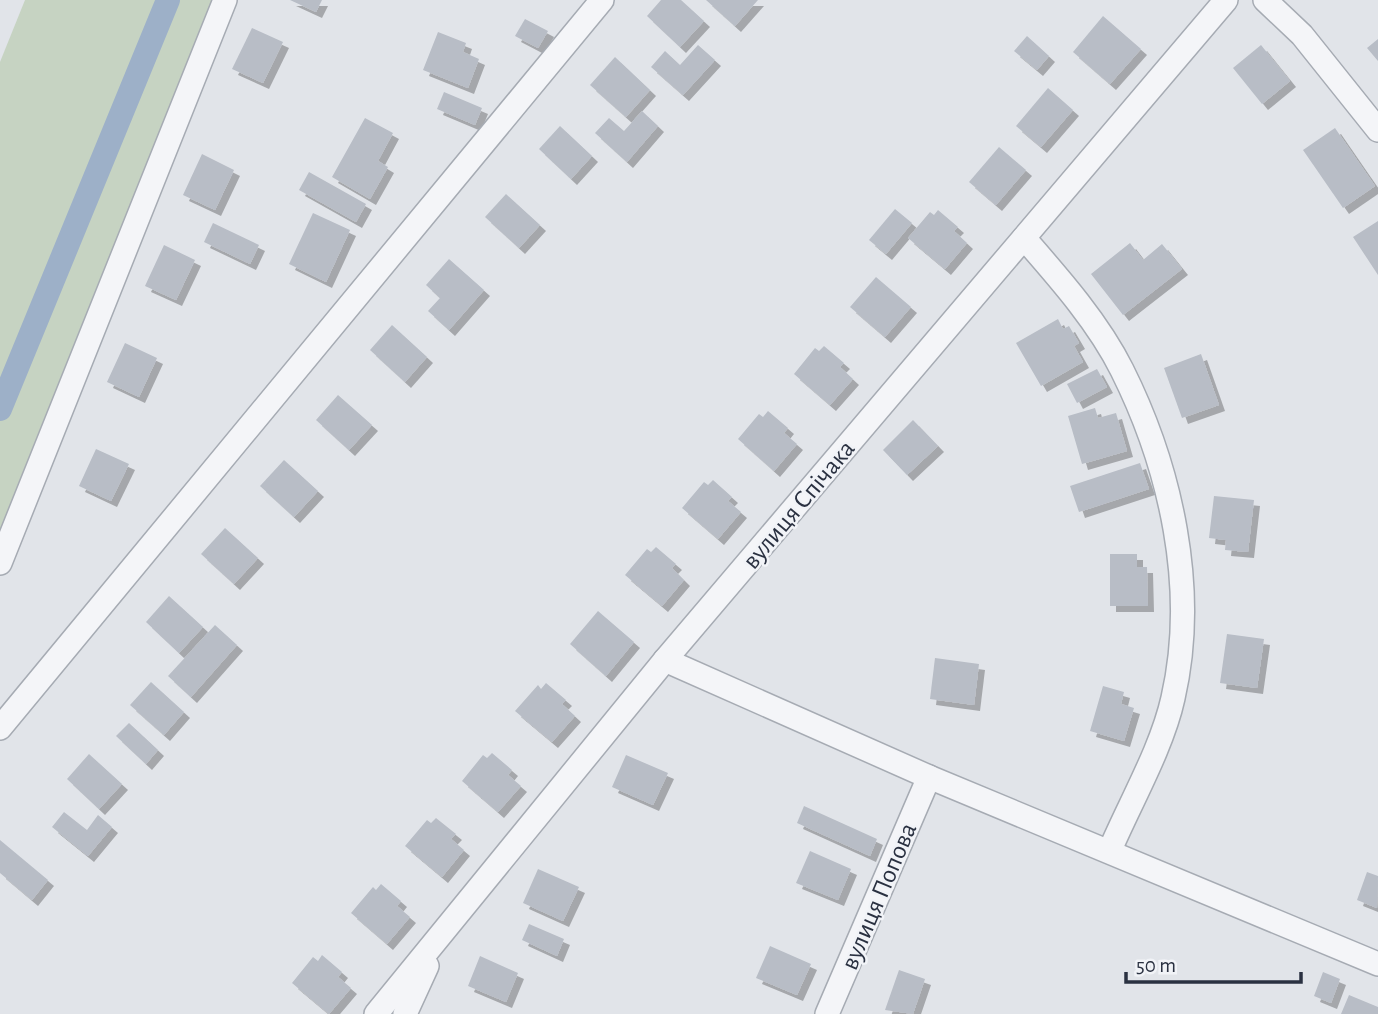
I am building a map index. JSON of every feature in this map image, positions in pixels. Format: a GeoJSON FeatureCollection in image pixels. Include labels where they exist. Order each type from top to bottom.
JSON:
{"type":"FeatureCollection","features":[{"type":"Feature","properties":{"kind":"street"},"geometry":{"type":"LineString","coordinates":[[0,564],[225,0]]}},
{"type":"Feature","properties":{"kind":"street"},"geometry":{"type":"LineString","coordinates":[[0,728],[603,0]]}},
{"type":"Feature","properties":{"kind":"street","name":"вулиця Спічака"},"geometry":{"type":"LineString","coordinates":[[376,1014],[665,660],[1227,0]]}},
{"type":"Feature","properties":{"kind":"street"},"geometry":{"type":"LineString","coordinates":[[1265,0],[1302,35],[1378,130]]}},
{"type":"Feature","properties":{"kind":"street"},"geometry":{"type":"LineString","coordinates":[[1024,238],[1056,276],[1121,368],[1145,425],[1178,537],[1183,587],[1173,700],[1110,850]]}},
{"type":"Feature","properties":{"kind":"street"},"geometry":{"type":"LineString","coordinates":[[665,660],[929,777],[1110,850],[1378,964]]}},
{"type":"Feature","properties":{"kind":"street","name":"вулиця Попова"},"geometry":{"type":"LineString","coordinates":[[827,1014],[929,777]]}},
{"type":"Feature","properties":{"kind":"street"},"geometry":{"type":"LineString","coordinates":[[405,1014],[439,939]]}},
{"type":"Feature","properties":{"kind":"green space"},"geometry":{"type":"Polygon","coordinates":[[[25,0],[229,0],[0,567],[0,62],[25,0]]]}},
{"type":"Feature","properties":{"kind":"building"},"geometry":{"type":"Polygon","coordinates":[[[290,0],[322,0],[316,12],[290,0]]]}},
{"type":"Feature","properties":{"kind":"building"},"geometry":{"type":"Polygon","coordinates":[[[661,0],[681,0],[704,21],[680,47],[647,16],[661,0]]]}},
{"type":"Feature","properties":{"kind":"building"},"geometry":{"type":"Polygon","coordinates":[[[706,0],[758,0],[735,26],[706,0]]]}},
{"type":"Feature","properties":{"kind":"building"},"geometry":{"type":"Polygon","coordinates":[[[1103,16],[1141,49],[1110,84],[1073,52],[1103,16]]]}},
{"type":"Feature","properties":{"kind":"building"},"geometry":{"type":"Polygon","coordinates":[[[525,19],[548,31],[538,48],[515,36],[525,19]]]}},
{"type":"Feature","properties":{"kind":"building"},"geometry":{"type":"Polygon","coordinates":[[[252,28],[283,42],[263,83],[232,69],[252,28]]]}},
{"type":"Feature","properties":{"kind":"building"},"geometry":{"type":"Polygon","coordinates":[[[438,32],[466,43],[463,52],[479,59],[468,88],[423,70],[438,32]]]}},
{"type":"Feature","properties":{"kind":"building"},"geometry":{"type":"Polygon","coordinates":[[[1027,36],[1049,56],[1037,70],[1014,51],[1027,36]]]}},
{"type":"Feature","properties":{"kind":"building"},"geometry":{"type":"Polygon","coordinates":[[[1378,39],[1378,61],[1367,48],[1378,39]]]}},
{"type":"Feature","properties":{"kind":"building"},"geometry":{"type":"Polygon","coordinates":[[[698,45],[715,60],[683,95],[651,67],[665,51],[680,65],[698,45]]]}},
{"type":"Feature","properties":{"kind":"building"},"geometry":{"type":"Polygon","coordinates":[[[1261,45],[1290,81],[1262,104],[1233,68],[1261,45]]]}},
{"type":"Feature","properties":{"kind":"building"},"geometry":{"type":"Polygon","coordinates":[[[615,57],[650,90],[626,117],[590,85],[615,57]]]}},
{"type":"Feature","properties":{"kind":"building"},"geometry":{"type":"Polygon","coordinates":[[[1048,88],[1073,110],[1041,147],[1016,126],[1048,88]]]}},
{"type":"Feature","properties":{"kind":"building"},"geometry":{"type":"Polygon","coordinates":[[[444,92],[482,108],[475,125],[437,109],[444,92]]]}},
{"type":"Feature","properties":{"kind":"building"},"geometry":{"type":"Polygon","coordinates":[[[642,111],[658,126],[627,162],[595,133],[609,118],[624,131],[642,111]]]}},
{"type":"Feature","properties":{"kind":"building"},"geometry":{"type":"Polygon","coordinates":[[[365,118],[393,133],[378,161],[388,167],[370,199],[332,177],[365,118]]]}},
{"type":"Feature","properties":{"kind":"building"},"geometry":{"type":"Polygon","coordinates":[[[560,126],[592,156],[571,179],[539,149],[560,126]]]}},
{"type":"Feature","properties":{"kind":"building"},"geometry":{"type":"Polygon","coordinates":[[[1335,128],[1375,186],[1343,208],[1303,150],[1335,128]]]}},
{"type":"Feature","properties":{"kind":"building"},"geometry":{"type":"Polygon","coordinates":[[[999,147],[1026,170],[996,205],[969,182],[999,147]]]}},
{"type":"Feature","properties":{"kind":"building"},"geometry":{"type":"Polygon","coordinates":[[[202,154],[234,170],[215,210],[183,195],[202,154]]]}},
{"type":"Feature","properties":{"kind":"building"},"geometry":{"type":"Polygon","coordinates":[[[309,172],[366,204],[356,222],[299,190],[309,172]]]}},
{"type":"Feature","properties":{"kind":"building"},"geometry":{"type":"Polygon","coordinates":[[[506,194],[540,225],[519,248],[485,217],[506,194]]]}},
{"type":"Feature","properties":{"kind":"building"},"geometry":{"type":"Polygon","coordinates":[[[895,209],[912,223],[886,254],[869,240],[895,209]]]}},
{"type":"Feature","properties":{"kind":"building"},"geometry":{"type":"Polygon","coordinates":[[[938,210],[958,227],[954,231],[967,243],[945,269],[908,238],[930,212],[934,215],[938,210]]]}},
{"type":"Feature","properties":{"kind":"building"},"geometry":{"type":"Polygon","coordinates":[[[313,213],[350,230],[326,282],[289,264],[313,213]]]}},
{"type":"Feature","properties":{"kind":"building"},"geometry":{"type":"Polygon","coordinates":[[[1378,221],[1378,275],[1353,237],[1378,221]]]}},
{"type":"Feature","properties":{"kind":"building"},"geometry":{"type":"Polygon","coordinates":[[[213,223],[259,245],[250,264],[204,242],[213,223]]]}},
{"type":"Feature","properties":{"kind":"building"},"geometry":{"type":"Polygon","coordinates":[[[1130,243],[1143,260],[1162,244],[1182,269],[1123,315],[1091,274],[1130,243]]]}},
{"type":"Feature","properties":{"kind":"building"},"geometry":{"type":"Polygon","coordinates":[[[164,245],[195,260],[176,300],[145,286],[164,245]]]}},
{"type":"Feature","properties":{"kind":"building"},"geometry":{"type":"Polygon","coordinates":[[[449,259],[484,290],[449,330],[428,311],[440,298],[426,285],[449,259]]]}},
{"type":"Feature","properties":{"kind":"building"},"geometry":{"type":"Polygon","coordinates":[[[876,277],[911,307],[885,337],[850,307],[876,277]]]}},
{"type":"Feature","properties":{"kind":"building"},"geometry":{"type":"Polygon","coordinates":[[[1058,319],[1063,329],[1069,326],[1079,343],[1074,346],[1083,362],[1041,386],[1016,343],[1058,319]]]}},
{"type":"Feature","properties":{"kind":"building"},"geometry":{"type":"Polygon","coordinates":[[[392,325],[427,357],[405,382],[370,350],[392,325]]]}},
{"type":"Feature","properties":{"kind":"building"},"geometry":{"type":"Polygon","coordinates":[[[125,343],[157,358],[139,397],[107,382],[125,343]]]}},
{"type":"Feature","properties":{"kind":"building"},"geometry":{"type":"Polygon","coordinates":[[[824,346],[844,363],[840,367],[853,379],[830,405],[794,374],[815,348],[819,351],[824,346]]]}},
{"type":"Feature","properties":{"kind":"building"},"geometry":{"type":"Polygon","coordinates":[[[1201,354],[1219,405],[1182,418],[1164,368],[1201,354]]]}},
{"type":"Feature","properties":{"kind":"building"},"geometry":{"type":"Polygon","coordinates":[[[1097,369],[1107,387],[1077,403],[1067,384],[1097,369]]]}},
{"type":"Feature","properties":{"kind":"building"},"geometry":{"type":"Polygon","coordinates":[[[338,395],[372,425],[349,450],[316,420],[338,395]]]}},
{"type":"Feature","properties":{"kind":"building"},"geometry":{"type":"Polygon","coordinates":[[[1095,408],[1098,418],[1116,413],[1127,451],[1082,464],[1068,416],[1095,408]]]}},
{"type":"Feature","properties":{"kind":"building"},"geometry":{"type":"Polygon","coordinates":[[[768,411],[788,428],[784,433],[797,444],[774,471],[738,439],[759,414],[763,417],[768,411]]]}},
{"type":"Feature","properties":{"kind":"building"},"geometry":{"type":"Polygon","coordinates":[[[913,420],[938,446],[907,475],[883,450],[913,420]]]}},
{"type":"Feature","properties":{"kind":"building"},"geometry":{"type":"Polygon","coordinates":[[[96,449],[129,464],[111,501],[79,486],[96,449]]]}},
{"type":"Feature","properties":{"kind":"building"},"geometry":{"type":"Polygon","coordinates":[[[284,460],[318,491],[294,517],[260,486],[284,460]]]}},
{"type":"Feature","properties":{"kind":"building"},"geometry":{"type":"Polygon","coordinates":[[[1140,463],[1149,489],[1079,512],[1070,486],[1140,463]]]}},
{"type":"Feature","properties":{"kind":"building"},"geometry":{"type":"Polygon","coordinates":[[[713,480],[732,497],[728,501],[741,512],[718,539],[682,508],[704,482],[708,485],[713,480]]]}},
{"type":"Feature","properties":{"kind":"building"},"geometry":{"type":"Polygon","coordinates":[[[1214,496],[1254,500],[1248,552],[1225,550],[1226,540],[1209,538],[1214,496]]]}},
{"type":"Feature","properties":{"kind":"building"},"geometry":{"type":"Polygon","coordinates":[[[225,528],[258,558],[234,584],[201,554],[225,528]]]}},
{"type":"Feature","properties":{"kind":"building"},"geometry":{"type":"Polygon","coordinates":[[[656,547],[676,564],[672,568],[684,580],[662,606],[625,575],[647,549],[651,552],[656,547]]]}},
{"type":"Feature","properties":{"kind":"building"},"geometry":{"type":"Polygon","coordinates":[[[1110,554],[1137,554],[1137,567],[1147,567],[1148,606],[1110,606],[1110,554]]]}},
{"type":"Feature","properties":{"kind":"building"},"geometry":{"type":"Polygon","coordinates":[[[169,596],[203,627],[179,653],[146,622],[169,596]]]}},
{"type":"Feature","properties":{"kind":"building"},"geometry":{"type":"Polygon","coordinates":[[[598,611],[634,642],[606,676],[570,644],[598,611]]]}},
{"type":"Feature","properties":{"kind":"building"},"geometry":{"type":"Polygon","coordinates":[[[215,625],[237,645],[191,697],[168,676],[215,625]]]}},
{"type":"Feature","properties":{"kind":"building"},"geometry":{"type":"Polygon","coordinates":[[[1227,634],[1264,639],[1257,688],[1220,683],[1227,634]]]}},
{"type":"Feature","properties":{"kind":"building"},"geometry":{"type":"Polygon","coordinates":[[[935,658],[979,664],[974,705],[930,699],[935,658]]]}},
{"type":"Feature","properties":{"kind":"building"},"geometry":{"type":"Polygon","coordinates":[[[151,682],[184,712],[164,735],[130,705],[151,682]]]}},
{"type":"Feature","properties":{"kind":"building"},"geometry":{"type":"Polygon","coordinates":[[[546,683],[566,700],[562,704],[575,716],[552,742],[515,711],[538,685],[541,689],[546,683]]]}},
{"type":"Feature","properties":{"kind":"building"},"geometry":{"type":"Polygon","coordinates":[[[1103,686],[1124,692],[1121,704],[1134,708],[1124,741],[1090,731],[1103,686]]]}},
{"type":"Feature","properties":{"kind":"building"},"geometry":{"type":"Polygon","coordinates":[[[129,723],[158,750],[146,764],[116,736],[129,723]]]}},
{"type":"Feature","properties":{"kind":"building"},"geometry":{"type":"Polygon","coordinates":[[[492,753],[512,770],[508,775],[521,786],[498,812],[462,781],[483,755],[487,758],[492,753]]]}},
{"type":"Feature","properties":{"kind":"building"},"geometry":{"type":"Polygon","coordinates":[[[89,754],[122,784],[99,809],[67,779],[89,754]]]}},
{"type":"Feature","properties":{"kind":"building"},"geometry":{"type":"Polygon","coordinates":[[[626,755],[668,773],[653,805],[612,787],[626,755]]]}},
{"type":"Feature","properties":{"kind":"building"},"geometry":{"type":"Polygon","coordinates":[[[804,806],[877,839],[870,856],[797,823],[804,806]]]}},
{"type":"Feature","properties":{"kind":"building"},"geometry":{"type":"Polygon","coordinates":[[[64,812],[87,830],[98,815],[112,827],[88,856],[52,827],[64,812]]]}},
{"type":"Feature","properties":{"kind":"building"},"geometry":{"type":"Polygon","coordinates":[[[436,818],[456,834],[451,839],[464,850],[442,877],[405,846],[427,820],[431,823],[436,818]]]}},
{"type":"Feature","properties":{"kind":"building"},"geometry":{"type":"Polygon","coordinates":[[[0,840],[48,880],[32,900],[0,873],[0,840]]]}},
{"type":"Feature","properties":{"kind":"building"},"geometry":{"type":"Polygon","coordinates":[[[810,851],[851,869],[838,900],[796,883],[810,851]]]}},
{"type":"Feature","properties":{"kind":"building"},"geometry":{"type":"Polygon","coordinates":[[[538,869],[579,887],[563,921],[523,903],[538,869]]]}},
{"type":"Feature","properties":{"kind":"building"},"geometry":{"type":"Polygon","coordinates":[[[1367,872],[1378,876],[1377,908],[1357,900],[1367,872]]]}},
{"type":"Feature","properties":{"kind":"building"},"geometry":{"type":"Polygon","coordinates":[[[381,884],[401,901],[397,906],[410,917],[387,944],[351,913],[373,887],[376,890],[381,884]]]}},
{"type":"Feature","properties":{"kind":"building"},"geometry":{"type":"Polygon","coordinates":[[[529,924],[564,939],[557,956],[522,940],[529,924]]]}},
{"type":"Feature","properties":{"kind":"building"},"geometry":{"type":"Polygon","coordinates":[[[770,946],[811,964],[797,995],[756,978],[770,946]]]}},
{"type":"Feature","properties":{"kind":"building"},"geometry":{"type":"Polygon","coordinates":[[[322,955],[342,972],[338,977],[351,988],[329,1014],[292,983],[313,957],[318,961],[322,955]]]}},
{"type":"Feature","properties":{"kind":"building"},"geometry":{"type":"Polygon","coordinates":[[[480,956],[518,973],[506,1002],[468,986],[480,956]]]}},
{"type":"Feature","properties":{"kind":"building"},"geometry":{"type":"Polygon","coordinates":[[[899,970],[925,979],[913,1014],[885,1010],[899,970]]]}},
{"type":"Feature","properties":{"kind":"building"},"geometry":{"type":"Polygon","coordinates":[[[1323,972],[1340,979],[1331,1003],[1314,996],[1323,972]]]}},
{"type":"Feature","properties":{"kind":"building"},"geometry":{"type":"Polygon","coordinates":[[[1349,995],[1378,1007],[1378,1014],[1341,1014],[1349,995]]]}},
{"type":"Feature","properties":{"kind":"waterway"},"geometry":{"type":"LineString","coordinates":[[0,409],[168,0]]}}]}
